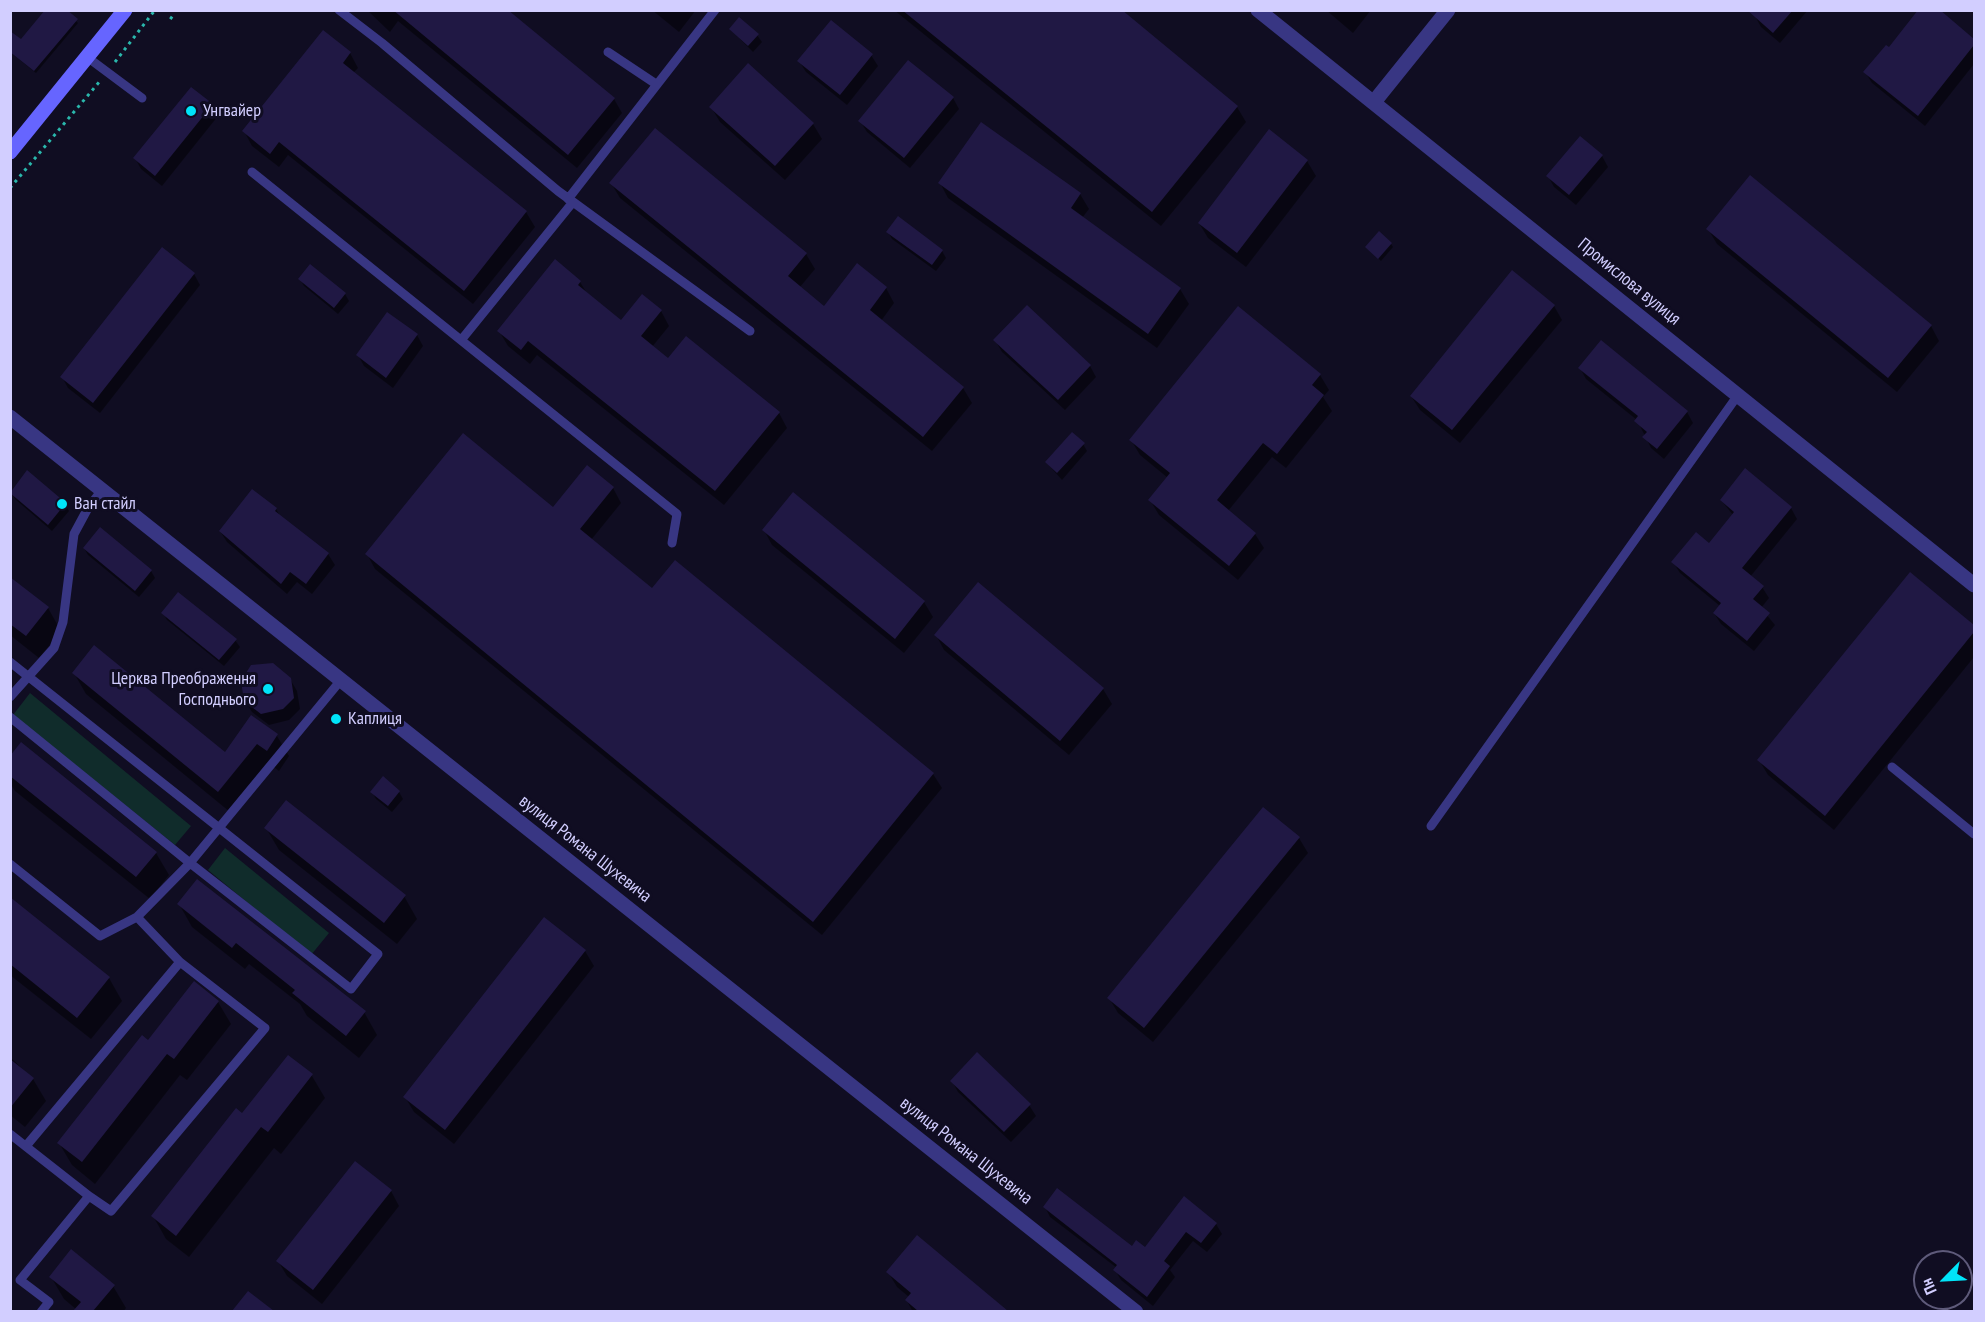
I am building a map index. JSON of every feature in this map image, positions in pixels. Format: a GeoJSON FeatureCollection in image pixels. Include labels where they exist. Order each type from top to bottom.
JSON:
{"type":"FeatureCollection","features":[{"type":"Feature","properties":{"kind":"main road"},"geometry":{"type":"LineString","coordinates":[[10,152],[124,10]]}},
{"type":"Feature","properties":{"kind":"street","name":"Промислова вулиця"},"geometry":{"type":"LineString","coordinates":[[1258,10],[1974,585]]}},
{"type":"Feature","properties":{"kind":"street"},"geometry":{"type":"LineString","coordinates":[[1374,102],[1448,10]]}},
{"type":"Feature","properties":{"kind":"street","name":"вулиця Романа Шухевича"},"geometry":{"type":"LineString","coordinates":[[10,417],[1136,1311]]}},
{"type":"Feature","properties":{"kind":"lane"},"geometry":{"type":"LineString","coordinates":[[339,10],[382,43],[570,200],[750,331]]}},
{"type":"Feature","properties":{"kind":"lane"},"geometry":{"type":"LineString","coordinates":[[462,339],[715,10]]}},
{"type":"Feature","properties":{"kind":"lane"},"geometry":{"type":"LineString","coordinates":[[608,52],[656,84]]}},
{"type":"Feature","properties":{"kind":"lane"},"geometry":{"type":"LineString","coordinates":[[87,57],[142,98]]}},
{"type":"Feature","properties":{"kind":"lane"},"geometry":{"type":"LineString","coordinates":[[252,172],[677,514],[672,543]]}},
{"type":"Feature","properties":{"kind":"lane"},"geometry":{"type":"LineString","coordinates":[[1431,826],[1738,395]]}},
{"type":"Feature","properties":{"kind":"lane"},"geometry":{"type":"LineString","coordinates":[[10,697],[27,675],[54,648],[63,622],[74,534],[88,508],[102,490]]}},
{"type":"Feature","properties":{"kind":"lane"},"geometry":{"type":"LineString","coordinates":[[10,662],[378,954],[351,988],[190,863],[10,717]]}},
{"type":"Feature","properties":{"kind":"lane"},"geometry":{"type":"LineString","coordinates":[[10,864],[100,936],[137,917],[190,863],[341,680]]}},
{"type":"Feature","properties":{"kind":"lane"},"geometry":{"type":"LineString","coordinates":[[1892,766],[1974,834]]}},
{"type":"Feature","properties":{"kind":"lane"},"geometry":{"type":"LineString","coordinates":[[10,1134],[111,1211],[265,1028],[180,962],[137,917]]}},
{"type":"Feature","properties":{"kind":"lane"},"geometry":{"type":"LineString","coordinates":[[26,1146],[180,962]]}},
{"type":"Feature","properties":{"kind":"lane"},"geometry":{"type":"LineString","coordinates":[[40,1311],[49,1302],[20,1280],[89,1196]]}},
{"type":"Feature","properties":{"kind":"path"},"geometry":{"type":"LineString","coordinates":[[10,188],[107,72],[154,10]]}},
{"type":"Feature","properties":{"kind":"green space"},"geometry":{"type":"Polygon","coordinates":[[[30,693],[191,826],[175,845],[13,715],[30,693]]]}},
{"type":"Feature","properties":{"kind":"green space"},"geometry":{"type":"Polygon","coordinates":[[[225,848],[329,933],[311,955],[208,870],[225,848]]]}},
{"type":"Feature","properties":{"kind":"building"},"geometry":{"type":"Polygon","coordinates":[[[45,10],[67,10],[78,19],[34,71],[10,52],[10,31],[21,39],[45,10]]]}},
{"type":"Feature","properties":{"kind":"building"},"geometry":{"type":"Polygon","coordinates":[[[393,10],[508,10],[615,98],[568,155],[393,10]]]}},
{"type":"Feature","properties":{"kind":"building"},"geometry":{"type":"Polygon","coordinates":[[[902,10],[1122,10],[1238,106],[1152,212],[902,10]]]}},
{"type":"Feature","properties":{"kind":"building"},"geometry":{"type":"Polygon","coordinates":[[[1747,10],[1793,10],[1773,33],[1747,10]]]}},
{"type":"Feature","properties":{"kind":"building"},"geometry":{"type":"Polygon","coordinates":[[[1918,10],[1940,10],[1974,39],[1974,45],[1918,116],[1863,72],[1886,45],[1889,47],[1918,10]]]}},
{"type":"Feature","properties":{"kind":"building"},"geometry":{"type":"Polygon","coordinates":[[[739,17],[759,34],[748,46],[729,29],[739,17]]]}},
{"type":"Feature","properties":{"kind":"building"},"geometry":{"type":"Polygon","coordinates":[[[831,20],[873,54],[840,95],[797,61],[831,20]]]}},
{"type":"Feature","properties":{"kind":"building"},"geometry":{"type":"Polygon","coordinates":[[[323,30],[351,52],[343,63],[527,211],[464,291],[279,142],[270,154],[242,131],[323,30]]]}},
{"type":"Feature","properties":{"kind":"building"},"geometry":{"type":"Polygon","coordinates":[[[908,60],[954,97],[904,158],[858,121],[908,60]]]}},
{"type":"Feature","properties":{"kind":"building"},"geometry":{"type":"Polygon","coordinates":[[[748,63],[814,123],[775,166],[709,107],[748,63]]]}},
{"type":"Feature","properties":{"kind":"building"},"geometry":{"type":"Polygon","coordinates":[[[191,87],[213,104],[155,176],[133,158],[191,87]]]}},
{"type":"Feature","properties":{"kind":"building"},"geometry":{"type":"Polygon","coordinates":[[[981,122],[1081,193],[1071,208],[1181,288],[1148,334],[938,183],[981,122]]]}},
{"type":"Feature","properties":{"kind":"building"},"geometry":{"type":"Polygon","coordinates":[[[655,128],[807,253],[788,276],[824,306],[857,263],[887,287],[870,310],[964,387],[923,437],[609,183],[655,128]]]}},
{"type":"Feature","properties":{"kind":"building"},"geometry":{"type":"Polygon","coordinates":[[[1269,129],[1308,160],[1237,253],[1198,223],[1269,129]]]}},
{"type":"Feature","properties":{"kind":"building"},"geometry":{"type":"Polygon","coordinates":[[[1580,136],[1603,155],[1569,195],[1546,176],[1580,136]]]}},
{"type":"Feature","properties":{"kind":"building"},"geometry":{"type":"Polygon","coordinates":[[[1750,175],[1932,325],[1888,378],[1706,229],[1750,175]]]}},
{"type":"Feature","properties":{"kind":"building"},"geometry":{"type":"Polygon","coordinates":[[[898,216],[943,250],[932,265],[886,232],[898,216]]]}},
{"type":"Feature","properties":{"kind":"building"},"geometry":{"type":"Polygon","coordinates":[[[1379,231],[1392,243],[1378,259],[1365,247],[1379,231]]]}},
{"type":"Feature","properties":{"kind":"building"},"geometry":{"type":"Polygon","coordinates":[[[162,247],[195,273],[93,403],[60,377],[162,247]]]}},
{"type":"Feature","properties":{"kind":"building"},"geometry":{"type":"Polygon","coordinates":[[[555,259],[581,281],[578,285],[621,320],[642,294],[662,310],[641,336],[668,358],[686,336],[780,412],[715,491],[528,341],[521,350],[497,331],[555,259]]]}},
{"type":"Feature","properties":{"kind":"building"},"geometry":{"type":"Polygon","coordinates":[[[310,264],[346,293],[334,308],[298,279],[310,264]]]}},
{"type":"Feature","properties":{"kind":"building"},"geometry":{"type":"Polygon","coordinates":[[[1512,270],[1555,305],[1452,430],[1410,396],[1512,270]]]}},
{"type":"Feature","properties":{"kind":"building"},"geometry":{"type":"Polygon","coordinates":[[[1027,305],[1091,365],[1058,400],[993,340],[1027,305]]]}},
{"type":"Feature","properties":{"kind":"building"},"geometry":{"type":"Polygon","coordinates":[[[1238,306],[1321,374],[1312,385],[1324,395],[1277,454],[1263,443],[1217,500],[1256,533],[1229,566],[1148,500],[1170,473],[1129,440],[1238,306]]]}},
{"type":"Feature","properties":{"kind":"building"},"geometry":{"type":"Polygon","coordinates":[[[387,312],[418,334],[386,378],[356,355],[387,312]]]}},
{"type":"Feature","properties":{"kind":"building"},"geometry":{"type":"Polygon","coordinates":[[[1601,340],[1688,411],[1657,449],[1642,437],[1647,432],[1634,421],[1638,416],[1578,368],[1601,340]]]}},
{"type":"Feature","properties":{"kind":"building"},"geometry":{"type":"Polygon","coordinates":[[[1072,432],[1085,443],[1057,473],[1045,462],[1072,432]]]}},
{"type":"Feature","properties":{"kind":"building"},"geometry":{"type":"Polygon","coordinates":[[[463,433],[553,507],[587,465],[614,487],[580,529],[652,588],[675,560],[934,773],[813,922],[365,554],[463,433]]]}},
{"type":"Feature","properties":{"kind":"building"},"geometry":{"type":"Polygon","coordinates":[[[1745,468],[1792,507],[1742,568],[1764,586],[1753,599],[1770,613],[1747,641],[1713,613],[1721,603],[1671,562],[1696,532],[1709,543],[1734,512],[1720,500],[1745,468]]]}},
{"type":"Feature","properties":{"kind":"building"},"geometry":{"type":"Polygon","coordinates":[[[27,470],[66,503],[48,525],[10,493],[27,470]]]}},
{"type":"Feature","properties":{"kind":"building"},"geometry":{"type":"Polygon","coordinates":[[[252,489],[277,508],[275,511],[329,553],[306,584],[290,572],[281,584],[219,531],[252,489]]]}},
{"type":"Feature","properties":{"kind":"building"},"geometry":{"type":"Polygon","coordinates":[[[793,492],[925,601],[895,639],[762,530],[793,492]]]}},
{"type":"Feature","properties":{"kind":"building"},"geometry":{"type":"Polygon","coordinates":[[[100,527],[152,570],[135,591],[83,548],[100,527]]]}},
{"type":"Feature","properties":{"kind":"building"},"geometry":{"type":"Polygon","coordinates":[[[1910,572],[1974,625],[1974,632],[1825,816],[1757,760],[1910,572]]]}},
{"type":"Feature","properties":{"kind":"building"},"geometry":{"type":"Polygon","coordinates":[[[10,577],[49,607],[26,636],[10,624],[10,577]]]}},
{"type":"Feature","properties":{"kind":"building"},"geometry":{"type":"Polygon","coordinates":[[[978,582],[1104,688],[1060,741],[934,635],[978,582]]]}},
{"type":"Feature","properties":{"kind":"building"},"geometry":{"type":"Polygon","coordinates":[[[178,592],[237,639],[219,660],[161,613],[178,592]]]}},
{"type":"Feature","properties":{"kind":"building"},"geometry":{"type":"Polygon","coordinates":[[[94,645],[225,752],[251,715],[278,734],[267,751],[257,744],[218,792],[72,673],[94,645]]]}},
{"type":"Feature","properties":{"kind":"building","name":"Церква Преображення Господнього"},"geometry":{"type":"Polygon","coordinates":[[[273,663],[291,678],[294,698],[283,709],[261,714],[244,701],[241,681],[251,665],[273,663]]]}},
{"type":"Feature","properties":{"kind":"building"},"geometry":{"type":"Polygon","coordinates":[[[21,742],[157,852],[136,877],[10,776],[10,756],[21,742]]]}},
{"type":"Feature","properties":{"kind":"building"},"geometry":{"type":"Polygon","coordinates":[[[383,776],[400,791],[388,806],[370,792],[383,776]]]}},
{"type":"Feature","properties":{"kind":"building"},"geometry":{"type":"Polygon","coordinates":[[[286,800],[406,895],[384,923],[264,828],[286,800]]]}},
{"type":"Feature","properties":{"kind":"building"},"geometry":{"type":"Polygon","coordinates":[[[1263,807],[1300,837],[1144,1028],[1107,998],[1263,807]]]}},
{"type":"Feature","properties":{"kind":"building"},"geometry":{"type":"Polygon","coordinates":[[[197,879],[366,1011],[346,1036],[292,993],[295,990],[236,943],[232,948],[177,904],[197,879]]]}},
{"type":"Feature","properties":{"kind":"building"},"geometry":{"type":"Polygon","coordinates":[[[10,897],[110,977],[77,1018],[10,964],[10,897]]]}},
{"type":"Feature","properties":{"kind":"building"},"geometry":{"type":"Polygon","coordinates":[[[544,917],[586,950],[445,1130],[403,1097],[544,917]]]}},
{"type":"Feature","properties":{"kind":"building"},"geometry":{"type":"Polygon","coordinates":[[[194,981],[219,1001],[174,1059],[167,1054],[82,1162],[57,1143],[142,1035],[148,1040],[194,981]]]}},
{"type":"Feature","properties":{"kind":"building"},"geometry":{"type":"Polygon","coordinates":[[[977,1052],[1031,1104],[1004,1132],[950,1081],[977,1052]]]}},
{"type":"Feature","properties":{"kind":"building"},"geometry":{"type":"Polygon","coordinates":[[[288,1055],[313,1074],[268,1132],[261,1127],[176,1236],[151,1216],[236,1108],[242,1113],[288,1055]]]}},
{"type":"Feature","properties":{"kind":"building"},"geometry":{"type":"Polygon","coordinates":[[[10,1059],[34,1078],[10,1108],[10,1059]]]}},
{"type":"Feature","properties":{"kind":"building"},"geometry":{"type":"Polygon","coordinates":[[[355,1161],[392,1190],[313,1290],[276,1261],[355,1161]]]}},
{"type":"Feature","properties":{"kind":"building"},"geometry":{"type":"Polygon","coordinates":[[[1057,1188],[1132,1246],[1136,1240],[1145,1247],[1184,1196],[1217,1223],[1201,1243],[1186,1232],[1164,1261],[1170,1266],[1147,1297],[1113,1270],[1117,1265],[1043,1207],[1057,1188]]]}},
{"type":"Feature","properties":{"kind":"building"},"geometry":{"type":"Polygon","coordinates":[[[917,1235],[1008,1311],[918,1311],[905,1300],[911,1293],[886,1272],[917,1235]]]}},
{"type":"Feature","properties":{"kind":"building"},"geometry":{"type":"Polygon","coordinates":[[[71,1249],[115,1285],[93,1311],[73,1311],[81,1302],[49,1277],[71,1249]]]}},
{"type":"Feature","properties":{"kind":"building"},"geometry":{"type":"Polygon","coordinates":[[[248,1291],[274,1311],[232,1311],[248,1291]]]}},
{"type":"Feature","properties":{"kind":"place","name":"Унгвайер"},"geometry":{"type":"Point","coordinates":[191,111]}},
{"type":"Feature","properties":{"kind":"place","name":"Ван стайл"},"geometry":{"type":"Point","coordinates":[62,504]}},
{"type":"Feature","properties":{"kind":"place","name":"Церква Преображення Господнього"},"geometry":{"type":"Point","coordinates":[268,689]}},
{"type":"Feature","properties":{"kind":"place","name":"Каплиця"},"geometry":{"type":"Point","coordinates":[336,719]}}]}
